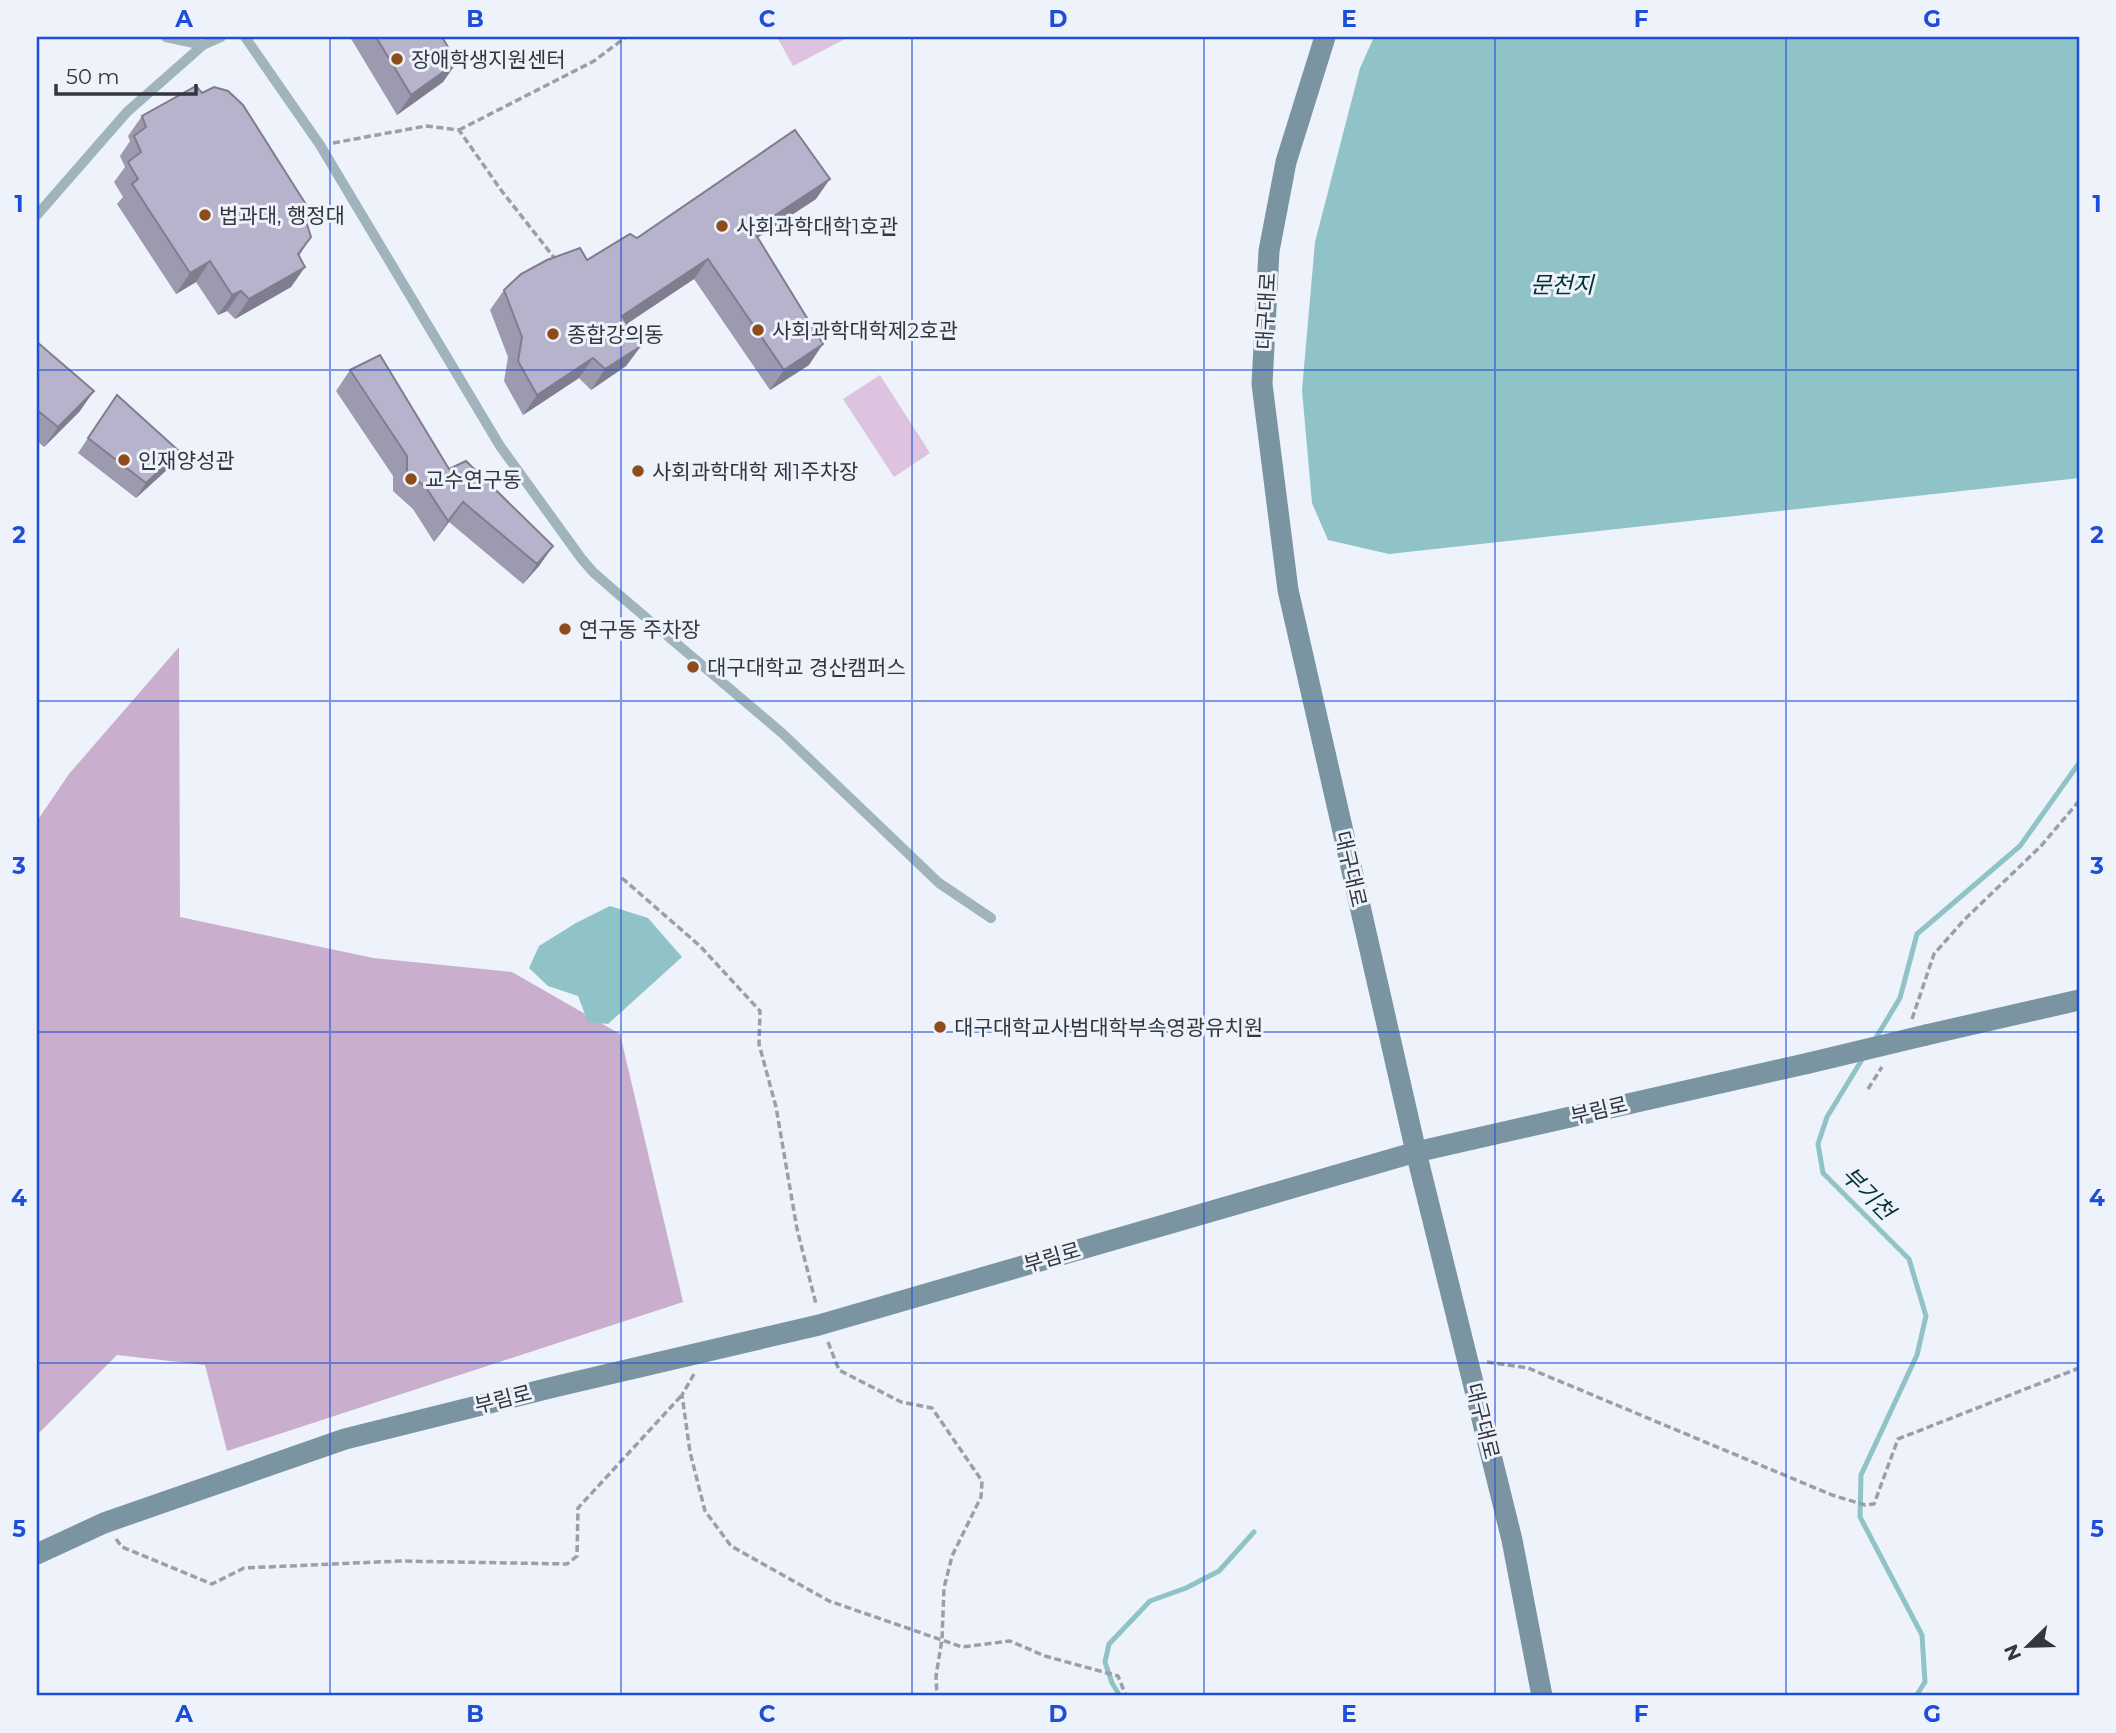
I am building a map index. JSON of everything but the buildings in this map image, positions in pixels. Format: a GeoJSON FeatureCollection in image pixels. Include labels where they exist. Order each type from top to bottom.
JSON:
{"type":"FeatureCollection","features":[{"type":"Feature","properties":{"kind":"street","name":"대구대로"},"geometry":{"type":"LineString","coordinates":[[1325,37],[1286,162],[1269,251],[1262,384],[1288,590],[1416,1152],[1513,1540],[1542,1696]]}},
{"type":"Feature","properties":{"kind":"street","name":"부림로"},"geometry":{"type":"LineString","coordinates":[[37,1554],[104,1523],[345,1439],[819,1325],[1416,1152],[1809,1063],[1917,1029],[2079,1000]]}},
{"type":"Feature","properties":{"kind":"lane"},"geometry":{"type":"LineString","coordinates":[[166,37],[203,45]]}},
{"type":"Feature","properties":{"kind":"lane"},"geometry":{"type":"LineString","coordinates":[[37,215],[127,112],[203,45],[220,37]]}},
{"type":"Feature","properties":{"kind":"lane"},"geometry":{"type":"LineString","coordinates":[[245,37],[320,145],[500,446],[581,558],[617,593],[782,733],[939,883],[991,918]]}},
{"type":"Feature","properties":{"kind":"path"},"geometry":{"type":"LineString","coordinates":[[320,145],[426,126],[459,130],[594,61],[626,37]]}},
{"type":"Feature","properties":{"kind":"path"},"geometry":{"type":"LineString","coordinates":[[459,130],[501,190],[557,261]]}},
{"type":"Feature","properties":{"kind":"path"},"geometry":{"type":"LineString","coordinates":[[1917,1029],[1915,1013],[1934,954],[1964,920],[2041,846],[2079,801]]}},
{"type":"Feature","properties":{"kind":"path"},"geometry":{"type":"LineString","coordinates":[[622,878],[700,946],[760,1011],[759,1044],[776,1107],[797,1229],[816,1304]]}},
{"type":"Feature","properties":{"kind":"path"},"geometry":{"type":"LineString","coordinates":[[1868,1089],[1882,1067]]}},
{"type":"Feature","properties":{"kind":"path"},"geometry":{"type":"LineString","coordinates":[[827,1340],[839,1370],[901,1402],[932,1408],[982,1481],[981,1497],[952,1556],[944,1588],[942,1639],[936,1676],[937,1696]]}},
{"type":"Feature","properties":{"kind":"path"},"geometry":{"type":"LineString","coordinates":[[104,1523],[122,1547],[212,1584],[244,1568],[400,1561],[567,1564],[577,1556],[578,1508],[682,1395],[708,1351]]}},
{"type":"Feature","properties":{"kind":"path"},"geometry":{"type":"LineString","coordinates":[[1467,1359],[1528,1368],[1832,1495],[1865,1505],[1874,1504],[1898,1439],[2079,1368]]}},
{"type":"Feature","properties":{"kind":"path"},"geometry":{"type":"LineString","coordinates":[[682,1395],[690,1452],[705,1511],[731,1546],[829,1601],[962,1647],[1010,1641],[1045,1656],[1118,1676],[1126,1696]]}},
{"type":"Feature","properties":{"kind":"shaded area"},"geometry":{"type":"Polygon","coordinates":[[[777,37],[849,37],[793,66],[777,37]]]}},
{"type":"Feature","properties":{"kind":"shaded area"},"geometry":{"type":"Polygon","coordinates":[[[880,375],[930,453],[894,477],[843,399],[880,375]]]}},
{"type":"Feature","properties":{"kind":"shaded area"},"geometry":{"type":"Polygon","coordinates":[[[179,647],[180,917],[373,958],[512,972],[620,1034],[683,1302],[227,1451],[205,1365],[117,1355],[37,1435],[37,821],[69,774],[179,647]]]}},
{"type":"Feature","properties":{"kind":"water","name":"문천지"},"geometry":{"type":"Polygon","coordinates":[[[1374,37],[2079,37],[2079,478],[1389,554],[1328,540],[1312,503],[1302,390],[1315,242],[1360,68],[1374,37]]]}},
{"type":"Feature","properties":{"kind":"water"},"geometry":{"type":"Polygon","coordinates":[[[610,906],[648,918],[682,957],[608,1024],[588,1022],[578,996],[548,986],[529,968],[539,946],[610,906]]]}},
{"type":"Feature","properties":{"kind":"waterway","name":"부기천"},"geometry":{"type":"LineString","coordinates":[[1874,1041],[1900,998],[1917,934],[2020,846],[2079,763]]}},
{"type":"Feature","properties":{"kind":"waterway","name":"부기천"},"geometry":{"type":"LineString","coordinates":[[1863,1058],[1827,1117],[1818,1144],[1823,1173],[1909,1259],[1926,1316],[1917,1355],[1861,1475],[1860,1517],[1922,1635],[1925,1682],[1916,1696]]}},
{"type":"Feature","properties":{"kind":"waterway"},"geometry":{"type":"LineString","coordinates":[[1120,1696],[1105,1662],[1109,1644],[1150,1601],[1186,1588],[1219,1571],[1254,1532]]}},
{"type":"Feature","properties":{"kind":"place","name":"장애학생지원센터"},"geometry":{"type":"Point","coordinates":[397,59]}},
{"type":"Feature","properties":{"kind":"place","name":"법과대, 행정대"},"geometry":{"type":"Point","coordinates":[205,215]}},
{"type":"Feature","properties":{"kind":"place","name":"사회과학대학1호관"},"geometry":{"type":"Point","coordinates":[722,226]}},
{"type":"Feature","properties":{"kind":"place","name":"사회과학대학제2호관"},"geometry":{"type":"Point","coordinates":[758,330]}},
{"type":"Feature","properties":{"kind":"place","name":"종합강의동"},"geometry":{"type":"Point","coordinates":[553,334]}},
{"type":"Feature","properties":{"kind":"place","name":"인재양성관"},"geometry":{"type":"Point","coordinates":[124,460]}},
{"type":"Feature","properties":{"kind":"place","name":"사회과학대학 제1주차장"},"geometry":{"type":"Point","coordinates":[638,471]}},
{"type":"Feature","properties":{"kind":"place","name":"교수연구동"},"geometry":{"type":"Point","coordinates":[411,479]}},
{"type":"Feature","properties":{"kind":"place","name":"연구동 주차장"},"geometry":{"type":"Point","coordinates":[565,629]}},
{"type":"Feature","properties":{"kind":"place","name":"대구대학교 경산캠퍼스"},"geometry":{"type":"Point","coordinates":[693,667]}},
{"type":"Feature","properties":{"kind":"place","name":"대구대학교사범대학부속영광유치원"},"geometry":{"type":"Point","coordinates":[940,1027]}}]}
